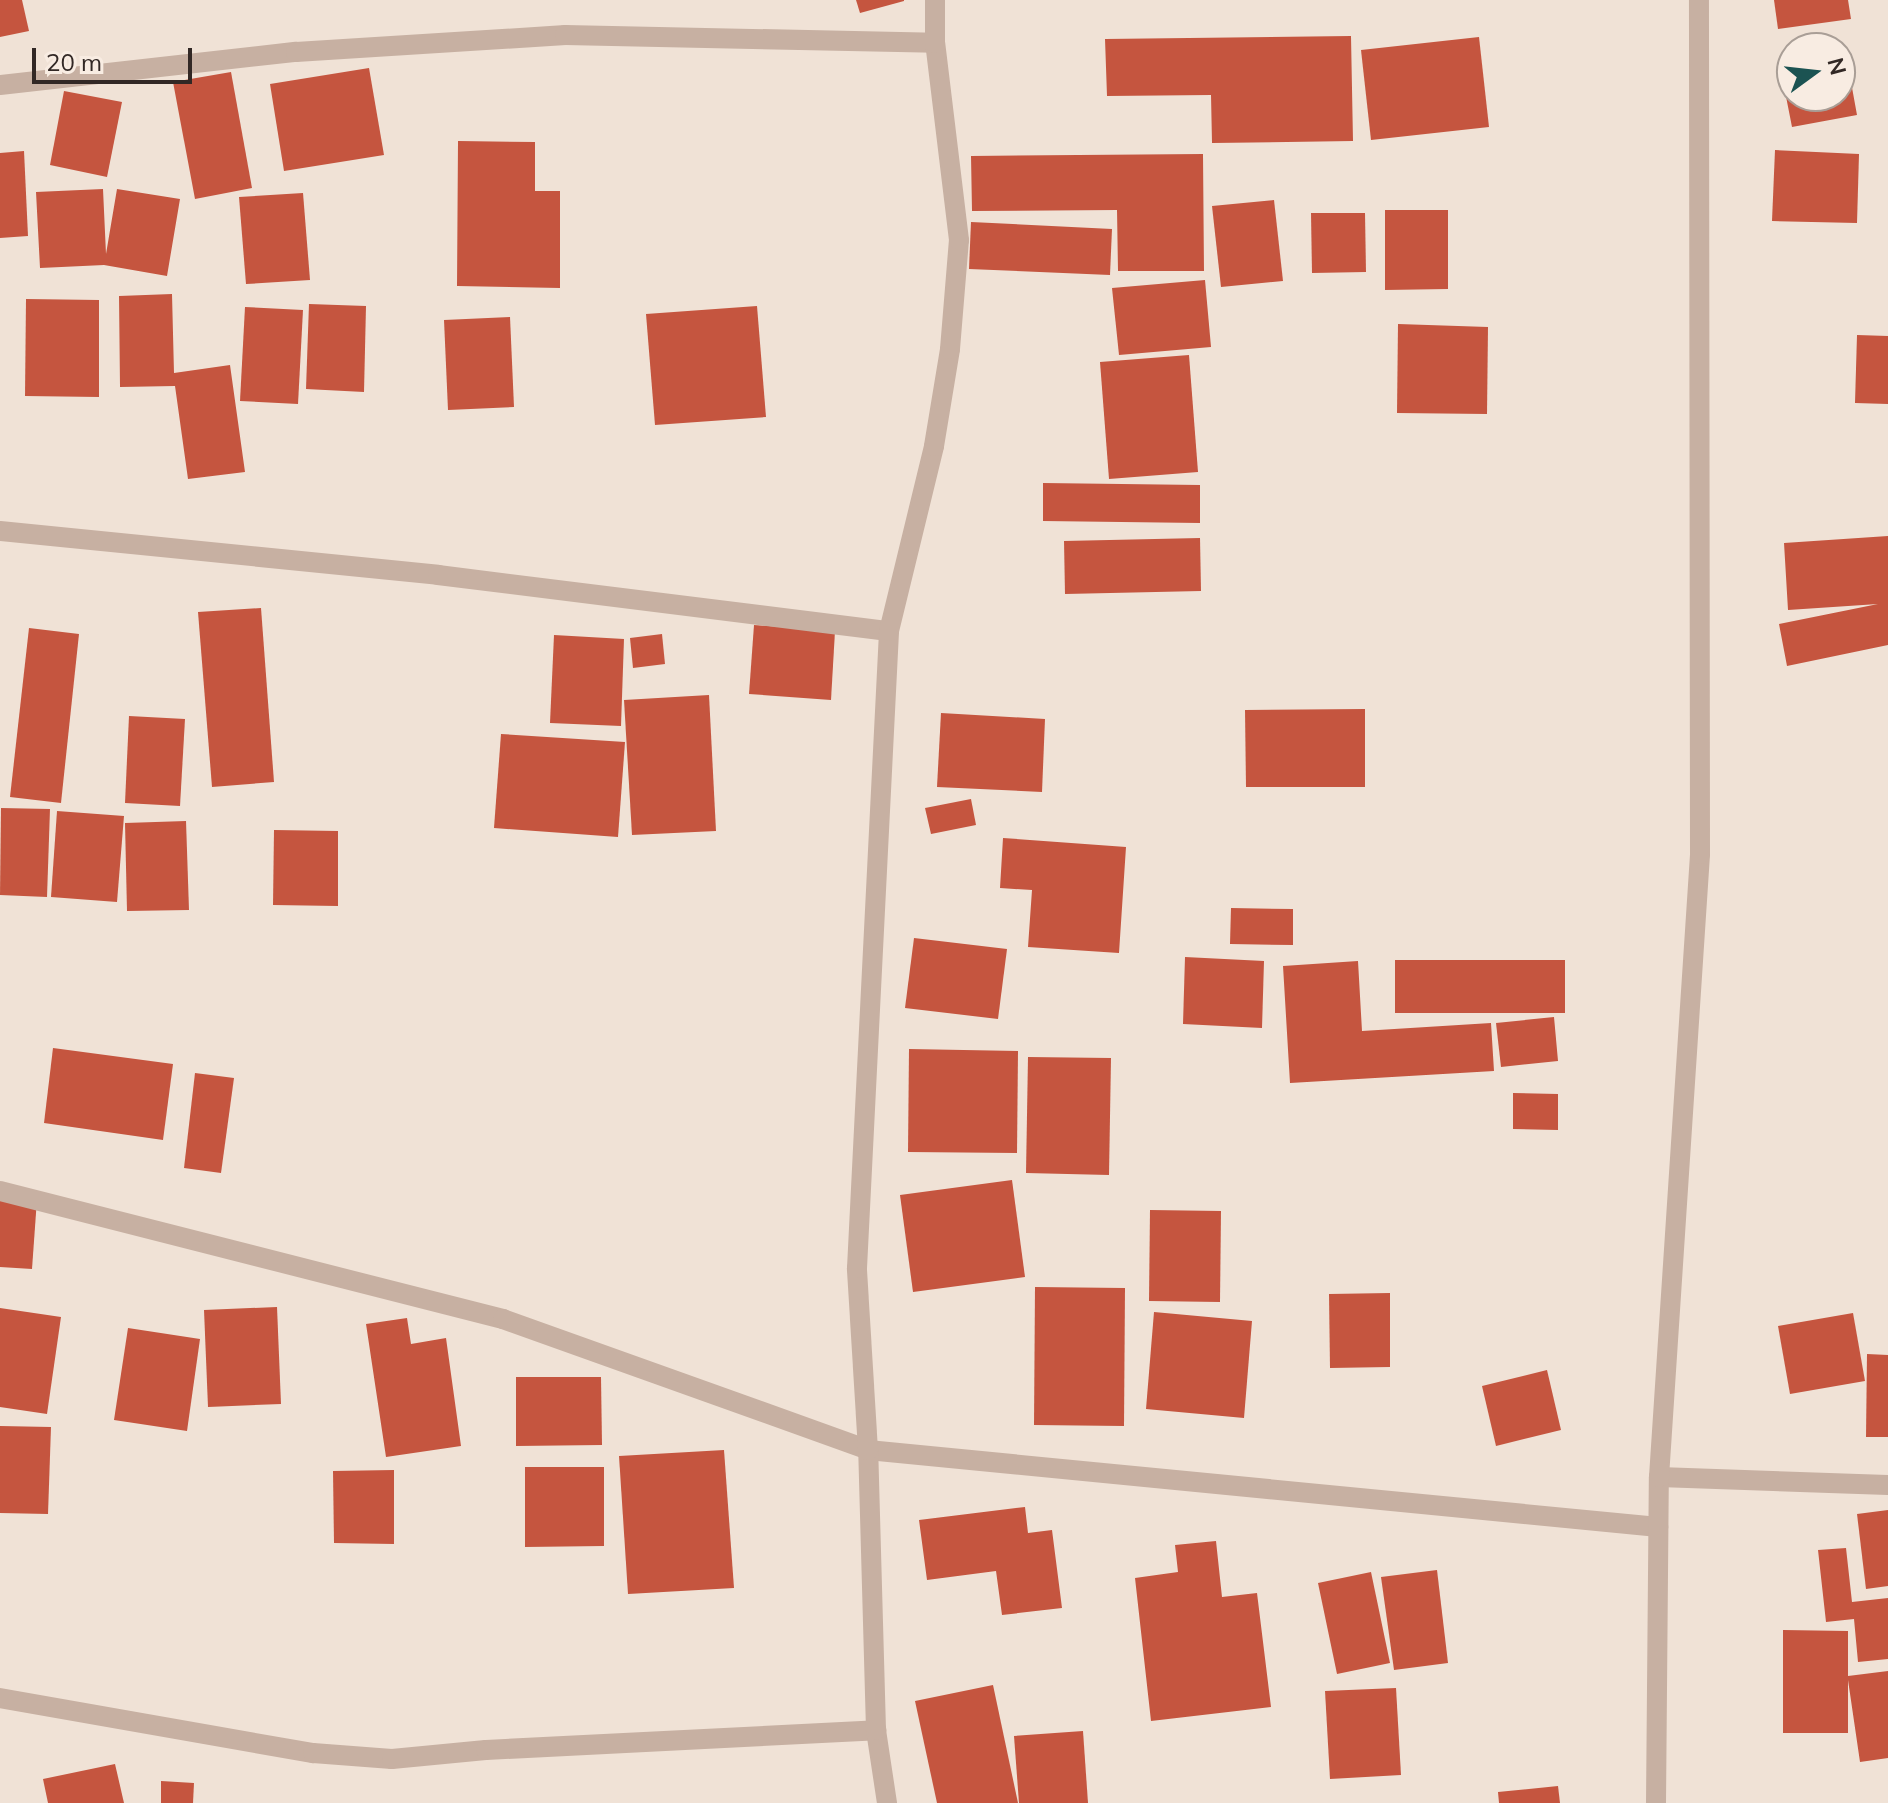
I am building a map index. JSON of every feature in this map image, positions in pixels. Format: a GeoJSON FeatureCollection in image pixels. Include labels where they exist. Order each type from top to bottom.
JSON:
{"type":"FeatureCollection","features":[{"type":"Feature","properties":{"kind":"street"},"geometry":{"type":"LineString","coordinates":[[887,1803],[876,1730],[868,1450],[857,1268],[889,631],[934,446],[950,349],[959,240],[935,43],[935,0]]}},
{"type":"Feature","properties":{"kind":"street"},"geometry":{"type":"LineString","coordinates":[[1656,1803],[1659,1477],[1700,854],[1699,0]]}},
{"type":"Feature","properties":{"kind":"street"},"geometry":{"type":"LineString","coordinates":[[0,85],[296,52],[565,35],[935,43]]}},
{"type":"Feature","properties":{"kind":"street"},"geometry":{"type":"LineString","coordinates":[[0,531],[438,575],[889,631]]}},
{"type":"Feature","properties":{"kind":"street"},"geometry":{"type":"LineString","coordinates":[[0,1191],[503,1319],[868,1450],[1658,1527]]}},
{"type":"Feature","properties":{"kind":"street"},"geometry":{"type":"LineString","coordinates":[[1659,1477],[1888,1485]]}},
{"type":"Feature","properties":{"kind":"street"},"geometry":{"type":"LineString","coordinates":[[0,1698],[313,1753],[392,1759],[486,1750],[876,1730]]}},
{"type":"Feature","properties":{"kind":"building"},"geometry":{"type":"Polygon","coordinates":[[[0,0],[22,0],[29,31],[0,37],[0,0]]]}},
{"type":"Feature","properties":{"kind":"building"},"geometry":{"type":"Polygon","coordinates":[[[856,0],[904,0],[904,1],[860,13],[856,0]]]}},
{"type":"Feature","properties":{"kind":"building"},"geometry":{"type":"Polygon","coordinates":[[[1774,0],[1848,0],[1851,19],[1778,29],[1774,0]]]}},
{"type":"Feature","properties":{"kind":"building"},"geometry":{"type":"Polygon","coordinates":[[[1351,36],[1353,141],[1212,143],[1211,95],[1107,96],[1105,39],[1351,36]]]}},
{"type":"Feature","properties":{"kind":"building"},"geometry":{"type":"Polygon","coordinates":[[[1479,37],[1489,127],[1371,140],[1361,50],[1479,37]]]}},
{"type":"Feature","properties":{"kind":"building"},"geometry":{"type":"Polygon","coordinates":[[[369,68],[384,155],[284,171],[270,84],[369,68]]]}},
{"type":"Feature","properties":{"kind":"building"},"geometry":{"type":"Polygon","coordinates":[[[231,72],[252,188],[195,199],[173,82],[231,72]]]}},
{"type":"Feature","properties":{"kind":"building"},"geometry":{"type":"Polygon","coordinates":[[[64,91],[122,102],[107,177],[50,165],[64,91]]]}},
{"type":"Feature","properties":{"kind":"building"},"geometry":{"type":"Polygon","coordinates":[[[1856,110],[1857,115],[1792,127],[1789,112],[1856,112],[1856,110]]]}},
{"type":"Feature","properties":{"kind":"building"},"geometry":{"type":"Polygon","coordinates":[[[458,141],[535,142],[535,191],[560,191],[560,288],[457,286],[458,141]]]}},
{"type":"Feature","properties":{"kind":"building"},"geometry":{"type":"Polygon","coordinates":[[[1775,150],[1859,154],[1857,223],[1772,221],[1775,150]]]}},
{"type":"Feature","properties":{"kind":"building"},"geometry":{"type":"Polygon","coordinates":[[[24,151],[28,236],[0,238],[0,153],[24,151]]]}},
{"type":"Feature","properties":{"kind":"building"},"geometry":{"type":"Polygon","coordinates":[[[1203,154],[1204,271],[1118,271],[1117,210],[972,211],[971,156],[1203,154]]]}},
{"type":"Feature","properties":{"kind":"building"},"geometry":{"type":"Polygon","coordinates":[[[103,189],[106,254],[117,189],[180,199],[167,276],[104,265],[40,268],[36,192],[103,189]]]}},
{"type":"Feature","properties":{"kind":"building"},"geometry":{"type":"Polygon","coordinates":[[[303,193],[310,280],[246,284],[239,197],[303,193]]]}},
{"type":"Feature","properties":{"kind":"building"},"geometry":{"type":"Polygon","coordinates":[[[1274,200],[1283,281],[1221,287],[1212,206],[1274,200]]]}},
{"type":"Feature","properties":{"kind":"building"},"geometry":{"type":"Polygon","coordinates":[[[1385,210],[1448,210],[1448,289],[1385,290],[1385,210]]]}},
{"type":"Feature","properties":{"kind":"building"},"geometry":{"type":"Polygon","coordinates":[[[1311,213],[1365,213],[1366,272],[1312,273],[1311,213]]]}},
{"type":"Feature","properties":{"kind":"building"},"geometry":{"type":"Polygon","coordinates":[[[971,222],[1112,229],[1110,275],[969,269],[971,222]]]}},
{"type":"Feature","properties":{"kind":"building"},"geometry":{"type":"Polygon","coordinates":[[[1205,280],[1211,347],[1119,355],[1112,288],[1205,280]]]}},
{"type":"Feature","properties":{"kind":"building"},"geometry":{"type":"Polygon","coordinates":[[[172,294],[174,373],[230,365],[245,472],[188,479],[175,386],[120,387],[119,296],[172,294]]]}},
{"type":"Feature","properties":{"kind":"building"},"geometry":{"type":"Polygon","coordinates":[[[26,299],[99,300],[99,397],[25,396],[26,299]]]}},
{"type":"Feature","properties":{"kind":"building"},"geometry":{"type":"Polygon","coordinates":[[[309,304],[366,306],[364,392],[306,389],[309,304]]]}},
{"type":"Feature","properties":{"kind":"building"},"geometry":{"type":"Polygon","coordinates":[[[757,306],[766,417],[655,425],[646,314],[757,306]]]}},
{"type":"Feature","properties":{"kind":"building"},"geometry":{"type":"Polygon","coordinates":[[[245,307],[303,310],[298,404],[240,401],[245,307]]]}},
{"type":"Feature","properties":{"kind":"building"},"geometry":{"type":"Polygon","coordinates":[[[510,317],[514,407],[448,410],[444,320],[510,317]]]}},
{"type":"Feature","properties":{"kind":"building"},"geometry":{"type":"Polygon","coordinates":[[[1398,324],[1488,327],[1487,414],[1397,413],[1398,324]]]}},
{"type":"Feature","properties":{"kind":"building"},"geometry":{"type":"Polygon","coordinates":[[[1857,335],[1888,336],[1888,404],[1855,403],[1857,335]]]}},
{"type":"Feature","properties":{"kind":"building"},"geometry":{"type":"Polygon","coordinates":[[[1189,355],[1198,472],[1109,479],[1100,362],[1189,355]]]}},
{"type":"Feature","properties":{"kind":"building"},"geometry":{"type":"Polygon","coordinates":[[[1043,483],[1200,485],[1200,523],[1043,521],[1043,483]]]}},
{"type":"Feature","properties":{"kind":"building"},"geometry":{"type":"Polygon","coordinates":[[[1888,536],[1888,645],[1787,666],[1779,624],[1878,604],[1788,610],[1784,543],[1888,536]]]}},
{"type":"Feature","properties":{"kind":"building"},"geometry":{"type":"Polygon","coordinates":[[[1200,538],[1201,591],[1065,594],[1064,541],[1200,538]]]}},
{"type":"Feature","properties":{"kind":"building"},"geometry":{"type":"Polygon","coordinates":[[[261,608],[274,782],[212,787],[198,612],[261,608]]]}},
{"type":"Feature","properties":{"kind":"building"},"geometry":{"type":"Polygon","coordinates":[[[754,625],[835,631],[831,700],[749,694],[754,625]]]}},
{"type":"Feature","properties":{"kind":"building"},"geometry":{"type":"Polygon","coordinates":[[[29,628],[79,634],[61,803],[10,797],[29,628]]]}},
{"type":"Feature","properties":{"kind":"building"},"geometry":{"type":"Polygon","coordinates":[[[662,634],[665,664],[633,668],[630,638],[662,634]]]}},
{"type":"Feature","properties":{"kind":"building"},"geometry":{"type":"Polygon","coordinates":[[[554,635],[624,639],[621,726],[550,723],[554,635]]]}},
{"type":"Feature","properties":{"kind":"building"},"geometry":{"type":"Polygon","coordinates":[[[709,695],[716,831],[632,835],[624,700],[709,695]]]}},
{"type":"Feature","properties":{"kind":"building"},"geometry":{"type":"Polygon","coordinates":[[[1365,709],[1365,787],[1246,787],[1245,710],[1365,709]]]}},
{"type":"Feature","properties":{"kind":"building"},"geometry":{"type":"Polygon","coordinates":[[[941,713],[1045,719],[1042,792],[937,787],[941,713]]]}},
{"type":"Feature","properties":{"kind":"building"},"geometry":{"type":"Polygon","coordinates":[[[129,716],[185,719],[180,806],[125,803],[129,716]]]}},
{"type":"Feature","properties":{"kind":"building"},"geometry":{"type":"Polygon","coordinates":[[[501,734],[625,742],[618,837],[494,828],[501,734]]]}},
{"type":"Feature","properties":{"kind":"building"},"geometry":{"type":"Polygon","coordinates":[[[971,799],[976,825],[931,834],[925,808],[971,799]]]}},
{"type":"Feature","properties":{"kind":"building"},"geometry":{"type":"Polygon","coordinates":[[[1,808],[50,809],[47,897],[0,895],[1,808]]]}},
{"type":"Feature","properties":{"kind":"building"},"geometry":{"type":"Polygon","coordinates":[[[57,811],[124,816],[117,902],[51,897],[57,811]]]}},
{"type":"Feature","properties":{"kind":"building"},"geometry":{"type":"Polygon","coordinates":[[[186,821],[189,910],[127,911],[125,823],[186,821]]]}},
{"type":"Feature","properties":{"kind":"building"},"geometry":{"type":"Polygon","coordinates":[[[274,830],[338,831],[338,906],[273,905],[274,830]]]}},
{"type":"Feature","properties":{"kind":"building"},"geometry":{"type":"Polygon","coordinates":[[[1003,838],[1126,847],[1119,953],[1028,947],[1032,890],[1000,888],[1003,838]]]}},
{"type":"Feature","properties":{"kind":"building"},"geometry":{"type":"Polygon","coordinates":[[[1231,908],[1293,909],[1293,945],[1230,944],[1231,908]]]}},
{"type":"Feature","properties":{"kind":"building"},"geometry":{"type":"Polygon","coordinates":[[[914,938],[1007,949],[998,1019],[905,1008],[914,938]]]}},
{"type":"Feature","properties":{"kind":"building"},"geometry":{"type":"Polygon","coordinates":[[[1185,957],[1264,961],[1262,1028],[1183,1024],[1185,957]]]}},
{"type":"Feature","properties":{"kind":"building"},"geometry":{"type":"Polygon","coordinates":[[[1395,960],[1565,960],[1565,1013],[1395,1013],[1395,960]]]}},
{"type":"Feature","properties":{"kind":"building"},"geometry":{"type":"Polygon","coordinates":[[[1358,961],[1362,1031],[1491,1023],[1494,1071],[1290,1083],[1283,966],[1358,961]]]}},
{"type":"Feature","properties":{"kind":"building"},"geometry":{"type":"Polygon","coordinates":[[[1554,1017],[1558,1061],[1501,1067],[1496,1023],[1554,1017]]]}},
{"type":"Feature","properties":{"kind":"building"},"geometry":{"type":"Polygon","coordinates":[[[53,1048],[173,1064],[163,1140],[44,1123],[53,1048]]]}},
{"type":"Feature","properties":{"kind":"building"},"geometry":{"type":"Polygon","coordinates":[[[909,1049],[1018,1051],[1017,1153],[908,1152],[909,1049]]]}},
{"type":"Feature","properties":{"kind":"building"},"geometry":{"type":"Polygon","coordinates":[[[1028,1057],[1111,1058],[1109,1175],[1026,1173],[1028,1057]]]}},
{"type":"Feature","properties":{"kind":"building"},"geometry":{"type":"Polygon","coordinates":[[[195,1073],[234,1078],[221,1173],[184,1168],[195,1073]]]}},
{"type":"Feature","properties":{"kind":"building"},"geometry":{"type":"Polygon","coordinates":[[[1513,1093],[1558,1094],[1558,1130],[1513,1129],[1513,1093]]]}},
{"type":"Feature","properties":{"kind":"building"},"geometry":{"type":"Polygon","coordinates":[[[1012,1180],[1025,1277],[913,1292],[900,1195],[1012,1180]]]}},
{"type":"Feature","properties":{"kind":"building"},"geometry":{"type":"Polygon","coordinates":[[[0,1197],[37,1199],[32,1269],[0,1267],[0,1197]]]}},
{"type":"Feature","properties":{"kind":"building"},"geometry":{"type":"Polygon","coordinates":[[[1150,1210],[1221,1211],[1220,1302],[1149,1301],[1150,1210]]]}},
{"type":"Feature","properties":{"kind":"building"},"geometry":{"type":"Polygon","coordinates":[[[1035,1287],[1125,1288],[1124,1426],[1034,1425],[1035,1287]]]}},
{"type":"Feature","properties":{"kind":"building"},"geometry":{"type":"Polygon","coordinates":[[[1390,1293],[1390,1367],[1330,1368],[1329,1294],[1390,1293]]]}},
{"type":"Feature","properties":{"kind":"building"},"geometry":{"type":"Polygon","coordinates":[[[277,1307],[281,1404],[208,1407],[204,1310],[277,1307]]]}},
{"type":"Feature","properties":{"kind":"building"},"geometry":{"type":"Polygon","coordinates":[[[0,1308],[61,1317],[47,1414],[0,1407],[0,1308]]]}},
{"type":"Feature","properties":{"kind":"building"},"geometry":{"type":"Polygon","coordinates":[[[1154,1312],[1252,1321],[1244,1418],[1146,1409],[1154,1312]]]}},
{"type":"Feature","properties":{"kind":"building"},"geometry":{"type":"Polygon","coordinates":[[[1853,1313],[1865,1381],[1790,1394],[1778,1326],[1853,1313]]]}},
{"type":"Feature","properties":{"kind":"building"},"geometry":{"type":"Polygon","coordinates":[[[407,1318],[411,1344],[446,1338],[461,1446],[386,1457],[366,1324],[407,1318]]]}},
{"type":"Feature","properties":{"kind":"building"},"geometry":{"type":"Polygon","coordinates":[[[128,1328],[200,1339],[187,1431],[114,1420],[128,1328]]]}},
{"type":"Feature","properties":{"kind":"building"},"geometry":{"type":"Polygon","coordinates":[[[1867,1354],[1888,1355],[1888,1437],[1866,1437],[1867,1354]]]}},
{"type":"Feature","properties":{"kind":"building"},"geometry":{"type":"Polygon","coordinates":[[[1547,1370],[1561,1430],[1496,1446],[1482,1386],[1547,1370]]]}},
{"type":"Feature","properties":{"kind":"building"},"geometry":{"type":"Polygon","coordinates":[[[516,1377],[601,1377],[602,1445],[516,1446],[516,1377]]]}},
{"type":"Feature","properties":{"kind":"building"},"geometry":{"type":"Polygon","coordinates":[[[0,1426],[51,1427],[48,1514],[0,1513],[0,1426]]]}},
{"type":"Feature","properties":{"kind":"building"},"geometry":{"type":"Polygon","coordinates":[[[724,1450],[734,1588],[628,1594],[619,1456],[724,1450]]]}},
{"type":"Feature","properties":{"kind":"building"},"geometry":{"type":"Polygon","coordinates":[[[525,1467],[604,1467],[604,1546],[525,1547],[525,1467]]]}},
{"type":"Feature","properties":{"kind":"building"},"geometry":{"type":"Polygon","coordinates":[[[394,1470],[394,1544],[334,1543],[333,1471],[394,1470]]]}},
{"type":"Feature","properties":{"kind":"building"},"geometry":{"type":"Polygon","coordinates":[[[1025,1507],[1028,1533],[1052,1530],[1062,1608],[1002,1615],[996,1571],[927,1580],[919,1520],[1025,1507]]]}},
{"type":"Feature","properties":{"kind":"building"},"geometry":{"type":"Polygon","coordinates":[[[1888,1510],[1888,1586],[1866,1589],[1857,1514],[1888,1510]]]}},
{"type":"Feature","properties":{"kind":"building"},"geometry":{"type":"Polygon","coordinates":[[[1216,1541],[1222,1597],[1257,1593],[1271,1707],[1151,1721],[1135,1578],[1178,1572],[1175,1545],[1216,1541]]]}},
{"type":"Feature","properties":{"kind":"building"},"geometry":{"type":"Polygon","coordinates":[[[1846,1548],[1852,1602],[1888,1598],[1888,1659],[1858,1662],[1854,1619],[1826,1622],[1818,1550],[1846,1548]]]}},
{"type":"Feature","properties":{"kind":"building"},"geometry":{"type":"Polygon","coordinates":[[[1437,1570],[1448,1663],[1394,1670],[1381,1577],[1437,1570]]]}},
{"type":"Feature","properties":{"kind":"building"},"geometry":{"type":"Polygon","coordinates":[[[1371,1572],[1390,1663],[1337,1674],[1318,1583],[1371,1572]]]}},
{"type":"Feature","properties":{"kind":"building"},"geometry":{"type":"Polygon","coordinates":[[[1783,1630],[1848,1631],[1848,1676],[1888,1671],[1888,1758],[1860,1762],[1848,1680],[1848,1733],[1783,1733],[1783,1630]]]}},
{"type":"Feature","properties":{"kind":"building"},"geometry":{"type":"Polygon","coordinates":[[[993,1685],[1018,1803],[937,1803],[915,1701],[993,1685]]]}},
{"type":"Feature","properties":{"kind":"building"},"geometry":{"type":"Polygon","coordinates":[[[1396,1688],[1401,1775],[1330,1779],[1325,1691],[1396,1688]]]}},
{"type":"Feature","properties":{"kind":"building"},"geometry":{"type":"Polygon","coordinates":[[[1083,1731],[1088,1803],[1019,1803],[1014,1736],[1083,1731]]]}},
{"type":"Feature","properties":{"kind":"building"},"geometry":{"type":"Polygon","coordinates":[[[115,1764],[124,1803],[48,1803],[43,1779],[115,1764]]]}},
{"type":"Feature","properties":{"kind":"building"},"geometry":{"type":"Polygon","coordinates":[[[161,1781],[194,1783],[193,1803],[161,1803],[161,1781]]]}},
{"type":"Feature","properties":{"kind":"building"},"geometry":{"type":"Polygon","coordinates":[[[1558,1786],[1560,1803],[1499,1803],[1498,1792],[1558,1786]]]}}]}
